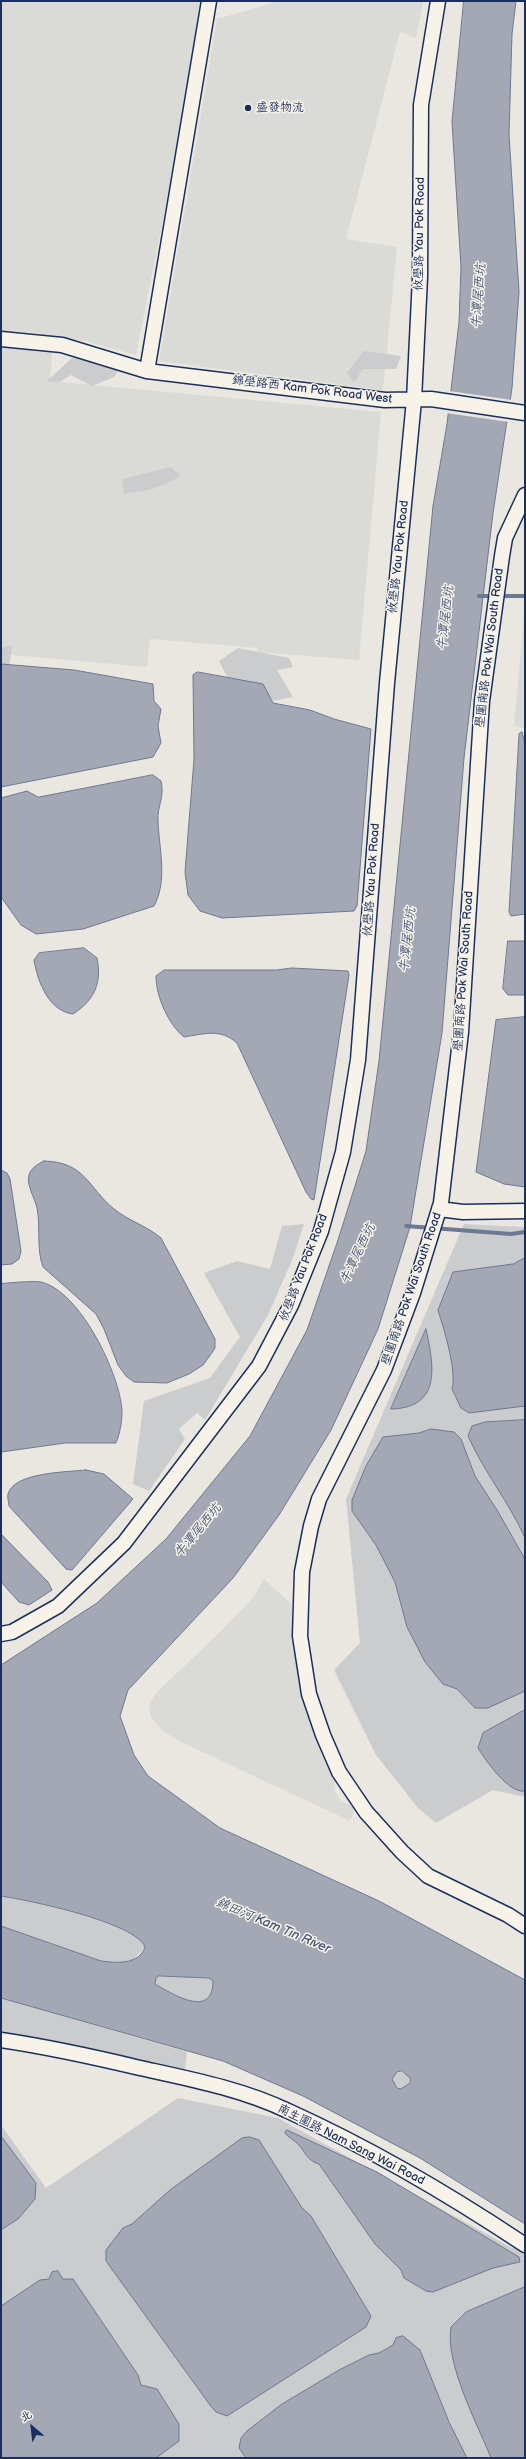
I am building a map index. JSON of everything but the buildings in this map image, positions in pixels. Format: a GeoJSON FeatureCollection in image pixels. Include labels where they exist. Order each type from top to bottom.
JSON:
{"type":"FeatureCollection","features":[{"type":"Feature","properties":{"kind":"street"},"geometry":{"type":"LineString","coordinates":[[147,370],[209,1]]}},
{"type":"Feature","properties":{"kind":"street","name":"攸壆路 Yau Pok Road"},"geometry":{"type":"LineString","coordinates":[[1,1634],[12,1632],[58,1606],[124,1543],[259,1366],[292,1305],[321,1230],[343,1152],[358,1060],[387,683],[414,400],[420,278],[421,105],[438,1]]}},
{"type":"Feature","properties":{"kind":"street","name":"錦壆路西 Kam Pok Road West"},"geometry":{"type":"LineString","coordinates":[[1,339],[62,345],[147,370],[386,400],[431,400],[525,413]]}},
{"type":"Feature","properties":{"kind":"street","name":"壆圍南路 Pok Wai South Road"},"geometry":{"type":"LineString","coordinates":[[525,495],[506,538],[496,596],[482,701],[461,1032],[439,1208],[413,1293],[384,1370],[319,1499],[311,1526],[302,1572],[300,1598],[300,1636],[304,1670],[316,1716],[339,1772],[366,1812],[402,1852],[428,1876],[508,1915],[525,1926]]}},
{"type":"Feature","properties":{"kind":"street"},"geometry":{"type":"LineString","coordinates":[[439,1208],[463,1212],[525,1211]]}},
{"type":"Feature","properties":{"kind":"street","name":"南生圍路 Nam Sang Wai Road"},"geometry":{"type":"LineString","coordinates":[[1,2040],[42,2046],[211,2083],[287,2110],[403,2171],[476,2212],[525,2245]]}},
{"type":"Feature","properties":{"kind":"shaded area"},"geometry":{"type":"Polygon","coordinates":[[[1,1],[206,1],[136,355],[89,342],[30,332],[1,331],[1,1]]]}},
{"type":"Feature","properties":{"kind":"shaded area"},"geometry":{"type":"Polygon","coordinates":[[[280,1],[423,1],[416,38],[400,32],[346,239],[397,247],[383,390],[159,361],[217,19],[280,1]]]}},
{"type":"Feature","properties":{"kind":"shaded area"},"geometry":{"type":"Polygon","coordinates":[[[1,346],[52,351],[50,381],[381,412],[359,660],[257,652],[257,648],[150,639],[147,667],[1,654],[1,346]]]}},
{"type":"Feature","properties":{"kind":"shaded area"},"geometry":{"type":"Polygon","coordinates":[[[364,351],[401,356],[396,369],[363,369],[354,382],[347,373],[364,351]]]}},
{"type":"Feature","properties":{"kind":"shaded area"},"geometry":{"type":"Polygon","coordinates":[[[72,358],[113,363],[120,368],[114,377],[92,386],[71,375],[60,382],[47,381],[72,358]]]}},
{"type":"Feature","properties":{"kind":"shaded area"},"geometry":{"type":"Polygon","coordinates":[[[171,467],[180,476],[154,489],[124,493],[122,479],[171,467]]]}},
{"type":"Feature","properties":{"kind":"shaded area"},"geometry":{"type":"Polygon","coordinates":[[[525,605],[525,728],[514,726],[525,605]]]}},
{"type":"Feature","properties":{"kind":"shaded area"},"geometry":{"type":"Polygon","coordinates":[[[12,645],[9,670],[1,671],[1,648],[12,645]]]}},
{"type":"Feature","properties":{"kind":"shaded area"},"geometry":{"type":"Polygon","coordinates":[[[238,648],[289,658],[293,667],[277,670],[293,697],[256,704],[236,695],[219,661],[238,648]]]}},
{"type":"Feature","properties":{"kind":"shaded area"},"geometry":{"type":"Polygon","coordinates":[[[304,1224],[293,1258],[268,1315],[205,1420],[197,1413],[179,1429],[185,1439],[149,1491],[133,1484],[144,1401],[210,1378],[240,1337],[204,1273],[237,1261],[270,1269],[282,1226],[304,1224]]]}},
{"type":"Feature","properties":{"kind":"shaded area"},"geometry":{"type":"Polygon","coordinates":[[[464,1224],[525,1227],[525,1797],[493,1790],[436,1823],[418,1808],[376,1755],[334,1670],[360,1643],[346,1499],[464,1224]]]}},
{"type":"Feature","properties":{"kind":"shaded area"},"geometry":{"type":"Polygon","coordinates":[[[264,1579],[290,1603],[294,1614],[295,1654],[301,1692],[336,1775],[334,1789],[340,1801],[353,1806],[354,1812],[350,1821],[179,1741],[162,1730],[151,1717],[149,1705],[156,1693],[218,1634],[253,1598],[264,1579]]]}},
{"type":"Feature","properties":{"kind":"shaded area"},"geometry":{"type":"Polygon","coordinates":[[[1,1896],[56,1907],[102,1921],[122,1929],[137,1938],[145,1947],[133,1960],[117,1963],[101,1961],[1,1926],[1,1896]]]}},
{"type":"Feature","properties":{"kind":"shaded area"},"geometry":{"type":"Polygon","coordinates":[[[159,1976],[209,1978],[213,1981],[211,1992],[207,1999],[200,2002],[191,2001],[172,1994],[155,1984],[156,1978],[159,1976]]]}},
{"type":"Feature","properties":{"kind":"shaded area"},"geometry":{"type":"Polygon","coordinates":[[[1,1998],[187,2052],[185,2070],[1,2032],[1,1998]]]}},
{"type":"Feature","properties":{"kind":"shaded area"},"geometry":{"type":"Polygon","coordinates":[[[398,2072],[404,2072],[409,2077],[407,2086],[404,2088],[398,2088],[393,2083],[393,2077],[398,2072]]]}},
{"type":"Feature","properties":{"kind":"shaded area"},"geometry":{"type":"Polygon","coordinates":[[[178,2098],[278,2118],[512,2248],[516,2246],[525,2246],[525,2458],[1,2458],[1,2125],[46,2188],[178,2098]]]}},
{"type":"Feature","properties":{"kind":"water"},"geometry":{"type":"Polygon","coordinates":[[[464,1],[516,1],[512,34],[509,134],[519,292],[512,388],[493,513],[464,758],[442,1033],[410,1227],[378,1329],[331,1430],[279,1515],[233,1578],[128,1690],[120,1716],[134,1755],[148,1776],[220,1828],[379,1901],[525,1980],[525,2224],[420,2158],[303,2096],[223,2061],[1,1998],[1,1926],[101,1961],[126,1962],[138,1957],[145,1947],[137,1938],[122,1929],[102,1921],[56,1907],[1,1896],[1,1665],[97,1603],[166,1539],[250,1436],[307,1330],[338,1240],[366,1151],[379,1061],[433,506],[447,424],[459,322],[461,267],[452,122],[464,1]],[[159,1976],[156,1978],[155,1984],[172,1994],[191,2001],[200,2002],[207,1999],[211,1992],[213,1981],[209,1978],[159,1976]],[[402,2071],[397,2072],[392,2079],[397,2088],[401,2089],[410,2083],[410,2078],[402,2071]]]}},
{"type":"Feature","properties":{"kind":"water"},"geometry":{"type":"Polygon","coordinates":[[[1,664],[74,670],[153,684],[154,701],[161,709],[158,726],[161,743],[153,757],[1,787],[1,664]]]}},
{"type":"Feature","properties":{"kind":"water"},"geometry":{"type":"Polygon","coordinates":[[[198,672],[263,684],[273,703],[310,710],[334,719],[371,729],[357,906],[354,911],[222,918],[200,911],[188,895],[185,872],[194,759],[193,675],[198,672]]]}},
{"type":"Feature","properties":{"kind":"water"},"geometry":{"type":"Polygon","coordinates":[[[522,732],[525,744],[525,914],[511,916],[509,912],[519,734],[522,732]]]}},
{"type":"Feature","properties":{"kind":"water"},"geometry":{"type":"Polygon","coordinates":[[[153,775],[161,781],[162,787],[158,816],[162,875],[161,886],[154,906],[83,929],[36,934],[21,925],[1,897],[1,798],[27,791],[38,797],[153,775]]]}},
{"type":"Feature","properties":{"kind":"water"},"geometry":{"type":"Polygon","coordinates":[[[508,941],[525,941],[525,995],[508,995],[503,989],[508,941]]]}},
{"type":"Feature","properties":{"kind":"water"},"geometry":{"type":"Polygon","coordinates":[[[84,948],[97,958],[97,983],[92,996],[87,1003],[73,1014],[57,1008],[51,1002],[38,978],[34,960],[39,953],[84,948]]]}},
{"type":"Feature","properties":{"kind":"water"},"geometry":{"type":"Polygon","coordinates":[[[292,968],[348,971],[349,975],[314,1200],[311,1199],[306,1192],[237,1043],[224,1035],[212,1033],[184,1037],[173,1025],[164,1009],[158,992],[156,976],[164,970],[276,970],[292,968]]]}},
{"type":"Feature","properties":{"kind":"water"},"geometry":{"type":"Polygon","coordinates":[[[525,1017],[525,1187],[504,1184],[476,1172],[496,1020],[525,1017]]]}},
{"type":"Feature","properties":{"kind":"water"},"geometry":{"type":"Polygon","coordinates":[[[44,1161],[58,1162],[78,1171],[114,1209],[161,1238],[215,1339],[215,1348],[203,1365],[189,1374],[167,1383],[134,1382],[126,1376],[118,1365],[104,1329],[96,1314],[43,1267],[39,1245],[37,1208],[28,1179],[33,1168],[44,1161]]]}},
{"type":"Feature","properties":{"kind":"water"},"geometry":{"type":"Polygon","coordinates":[[[1,1170],[7,1173],[10,1179],[21,1251],[19,1259],[12,1264],[1,1265],[1,1170]]]}},
{"type":"Feature","properties":{"kind":"water"},"geometry":{"type":"Polygon","coordinates":[[[525,1258],[525,1406],[469,1413],[461,1408],[452,1389],[453,1372],[438,1310],[453,1272],[513,1264],[525,1258]]]}},
{"type":"Feature","properties":{"kind":"water"},"geometry":{"type":"Polygon","coordinates":[[[41,1282],[56,1289],[70,1301],[83,1317],[95,1336],[106,1356],[120,1395],[122,1419],[116,1443],[65,1443],[1,1452],[1,1284],[41,1282]]]}},
{"type":"Feature","properties":{"kind":"water"},"geometry":{"type":"Polygon","coordinates":[[[426,1329],[432,1370],[431,1382],[427,1393],[419,1401],[407,1407],[391,1409],[426,1329]]]}},
{"type":"Feature","properties":{"kind":"water"},"geometry":{"type":"Polygon","coordinates":[[[525,1420],[525,1538],[512,1512],[481,1462],[468,1436],[472,1426],[485,1422],[525,1420]]]}},
{"type":"Feature","properties":{"kind":"water"},"geometry":{"type":"Polygon","coordinates":[[[431,1429],[454,1432],[461,1439],[475,1476],[497,1510],[525,1559],[525,1691],[488,1708],[475,1708],[457,1689],[443,1684],[425,1662],[407,1627],[395,1582],[376,1545],[352,1511],[352,1500],[366,1466],[383,1437],[419,1433],[431,1429]]]}},
{"type":"Feature","properties":{"kind":"water"},"geometry":{"type":"Polygon","coordinates":[[[86,1470],[104,1474],[133,1499],[72,1570],[66,1569],[9,1506],[8,1494],[12,1487],[20,1481],[31,1477],[42,1474],[86,1470]]]}},
{"type":"Feature","properties":{"kind":"water"},"geometry":{"type":"Polygon","coordinates":[[[1,1534],[48,1582],[52,1590],[29,1605],[19,1602],[1,1582],[1,1534]]]}},
{"type":"Feature","properties":{"kind":"water"},"geometry":{"type":"Polygon","coordinates":[[[525,1710],[525,1791],[519,1791],[498,1776],[478,1748],[483,1733],[525,1710]]]}},
{"type":"Feature","properties":{"kind":"water"},"geometry":{"type":"Polygon","coordinates":[[[287,2130],[377,2172],[519,2257],[520,2262],[493,2268],[433,2292],[426,2291],[404,2278],[401,2270],[375,2244],[319,2164],[312,2161],[298,2144],[285,2133],[287,2130]]]}},
{"type":"Feature","properties":{"kind":"water"},"geometry":{"type":"Polygon","coordinates":[[[1,2136],[36,2183],[35,2199],[18,2219],[1,2230],[1,2136]]]}},
{"type":"Feature","properties":{"kind":"water"},"geometry":{"type":"Polygon","coordinates":[[[250,2137],[259,2140],[302,2208],[311,2216],[371,2316],[366,2327],[227,2416],[216,2412],[210,2405],[106,2261],[106,2250],[123,2228],[132,2224],[170,2190],[242,2138],[250,2137]]]}},
{"type":"Feature","properties":{"kind":"water"},"geometry":{"type":"Polygon","coordinates":[[[58,2271],[63,2279],[73,2279],[138,2375],[141,2385],[157,2389],[179,2424],[179,2441],[156,2458],[1,2458],[1,2306],[40,2280],[49,2279],[52,2272],[58,2271]]]}},
{"type":"Feature","properties":{"kind":"water"},"geometry":{"type":"Polygon","coordinates":[[[525,2287],[525,2458],[491,2458],[457,2375],[450,2342],[451,2327],[466,2312],[525,2287]]]}},
{"type":"Feature","properties":{"kind":"water"},"geometry":{"type":"Polygon","coordinates":[[[403,2336],[420,2350],[449,2422],[467,2458],[246,2458],[239,2448],[241,2438],[247,2431],[282,2404],[339,2370],[369,2355],[379,2353],[393,2345],[396,2338],[403,2336]]]}},
{"type":"Feature","properties":{"kind":"pier"},"geometry":{"type":"Polygon","coordinates":[[[449,391],[512,400],[509,422],[446,413],[449,391]]]}},
{"type":"Feature","properties":{"kind":"waterway"},"geometry":{"type":"LineString","coordinates":[[479,596],[525,596]]}},
{"type":"Feature","properties":{"kind":"waterway"},"geometry":{"type":"LineString","coordinates":[[406,1226],[511,1234],[525,1232]]}},
{"type":"Feature","properties":{"kind":"place","name":"盛發物流"},"geometry":{"type":"Point","coordinates":[248,108]}},
{"type":"Feature","properties":{"kind":"water label","name":"牛潭尾西坑"},"geometry":{"type":"Point","coordinates":[479,296]}},
{"type":"Feature","properties":{"kind":"water label","name":"牛潭尾西坑"},"geometry":{"type":"Point","coordinates":[446,618]}},
{"type":"Feature","properties":{"kind":"water label","name":"牛潭尾西坑"},"geometry":{"type":"Point","coordinates":[408,940]}},
{"type":"Feature","properties":{"kind":"water label","name":"牛潭尾西坑"},"geometry":{"type":"Point","coordinates":[358,1254]}},
{"type":"Feature","properties":{"kind":"water label","name":"牛潭尾西坑"},"geometry":{"type":"Point","coordinates":[198,1531]}},
{"type":"Feature","properties":{"kind":"water label","name":"錦田河 Kam Tin River"},"geometry":{"type":"Point","coordinates":[273,1926]}}]}
